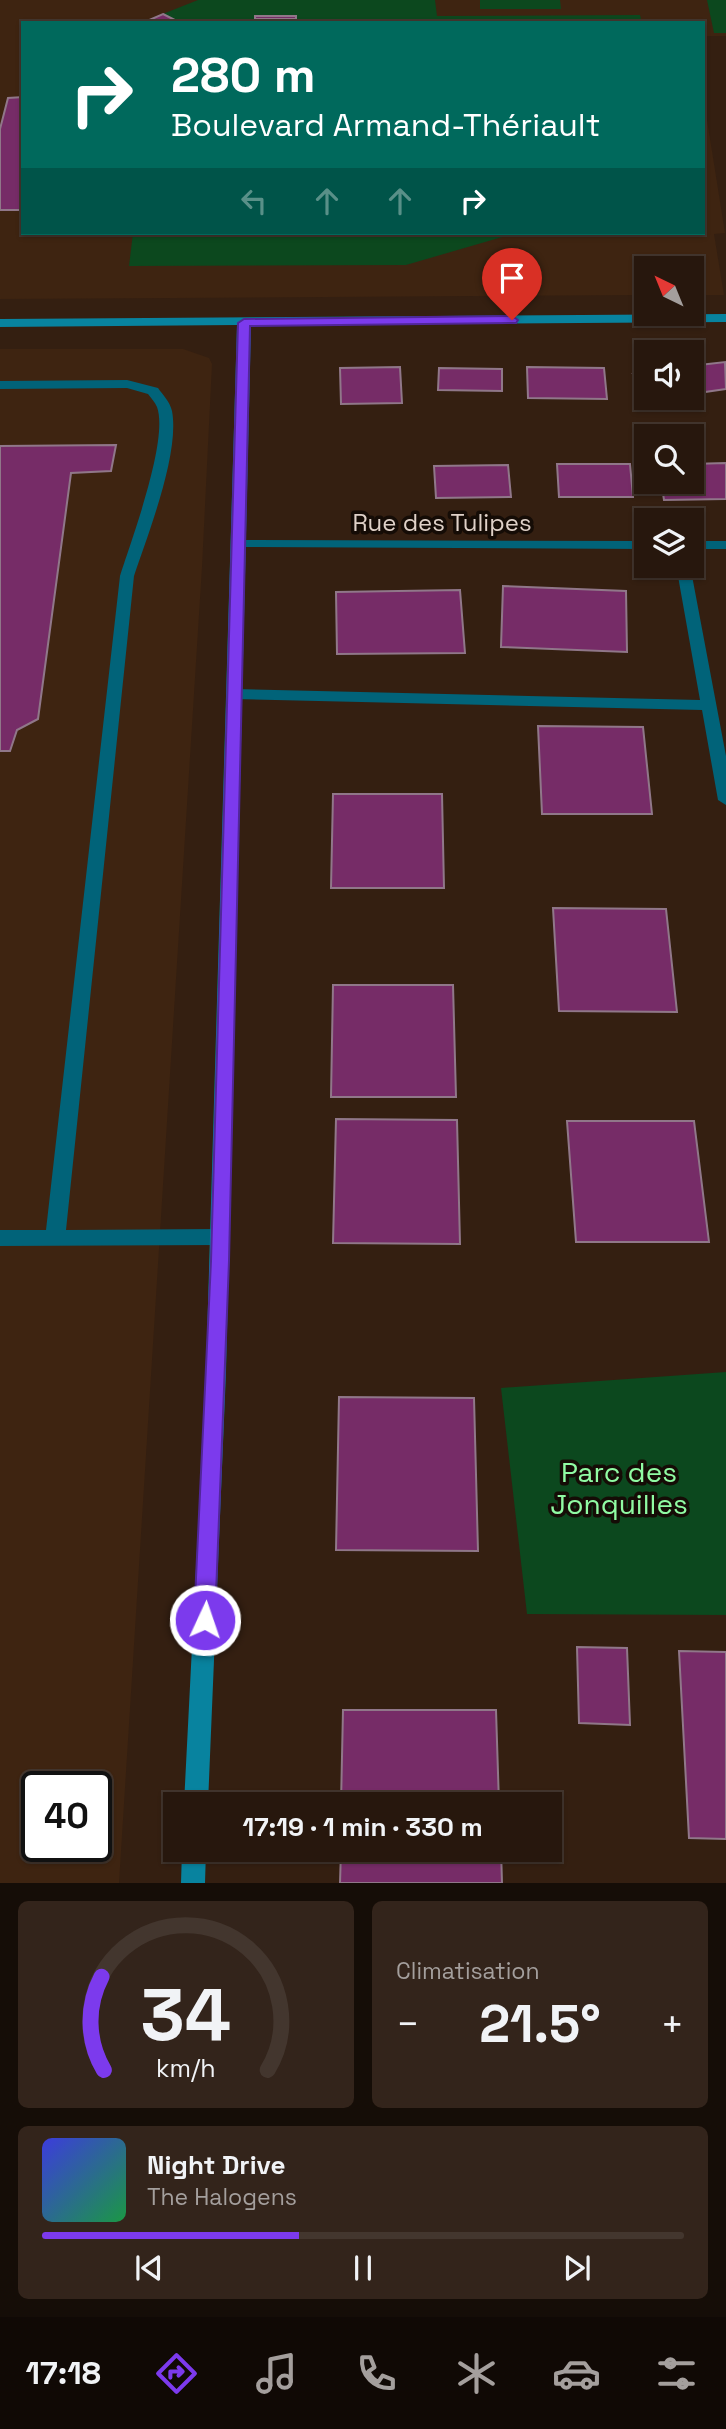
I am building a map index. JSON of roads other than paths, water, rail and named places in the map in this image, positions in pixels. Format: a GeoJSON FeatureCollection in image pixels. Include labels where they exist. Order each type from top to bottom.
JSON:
{"type":"FeatureCollection","features":[{"type":"Feature","properties":{"kind":"street"},"geometry":{"type":"LineString","coordinates":[[0,323],[726,318]]}},
{"type":"Feature","properties":{"kind":"street"},"geometry":{"type":"LineString","coordinates":[[197,1792],[220,1237],[244,323]]}},
{"type":"Feature","properties":{"kind":"street"},"geometry":{"type":"LineString","coordinates":[[0,384],[127,384],[153,391],[165,409],[163,444],[153,493],[127,576],[55,1238]]}},
{"type":"Feature","properties":{"kind":"street","name":"Rue des Tulipes"},"geometry":{"type":"LineString","coordinates":[[238,544],[634,545]]}},
{"type":"Feature","properties":{"kind":"street"},"geometry":{"type":"LineString","coordinates":[[704,545],[726,545]]}},
{"type":"Feature","properties":{"kind":"street"},"geometry":{"type":"LineString","coordinates":[[685,578],[726,800]]}},
{"type":"Feature","properties":{"kind":"street"},"geometry":{"type":"LineString","coordinates":[[234,694],[709,705]]}},
{"type":"Feature","properties":{"kind":"street"},"geometry":{"type":"LineString","coordinates":[[0,1238],[220,1237]]}},
{"type":"Feature","properties":{"kind":"street"},"geometry":{"type":"LineString","coordinates":[[193,1883],[194,1862]]}},
{"type":"Feature","properties":{"kind":"park label","name":"Parc des Jonquilles"},"geometry":{"type":"Point","coordinates":[619,1488]}}]}
